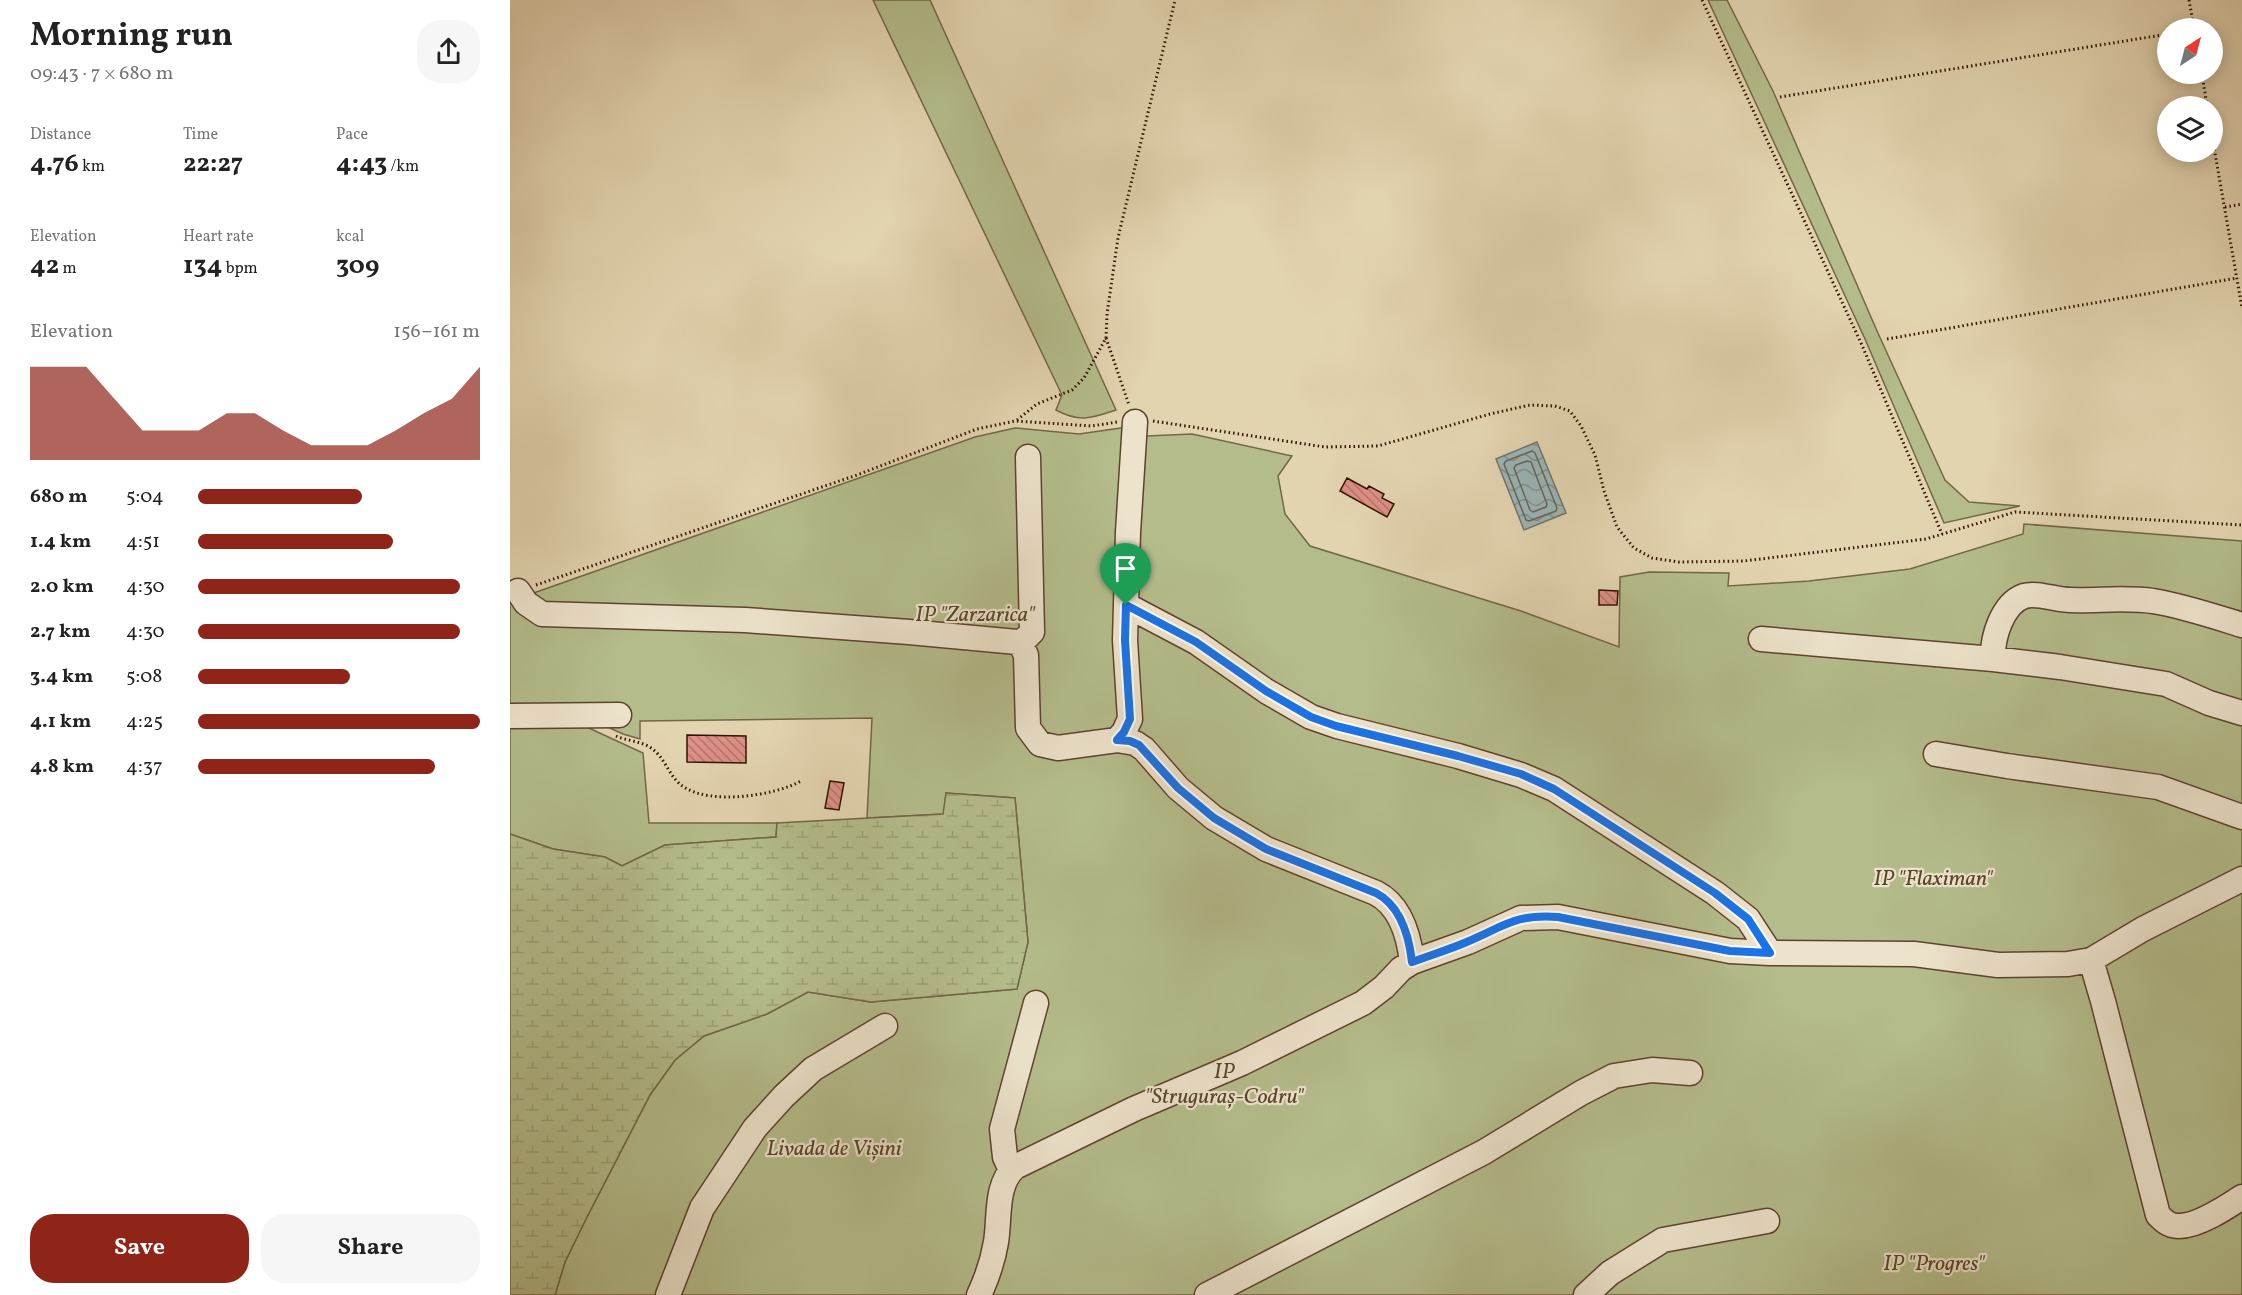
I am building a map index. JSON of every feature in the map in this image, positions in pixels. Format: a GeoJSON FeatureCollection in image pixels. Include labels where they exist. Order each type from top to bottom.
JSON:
{"type":"FeatureCollection","features":[{"type":"Feature","properties":{"kind":"street"},"geometry":{"type":"LineString","coordinates":[[1117,740],[1130,719],[1125,640],[1129,510],[1135,422]]}},
{"type":"Feature","properties":{"kind":"street"},"geometry":{"type":"LineString","coordinates":[[1020,644],[1032,632],[1028,457]]}},
{"type":"Feature","properties":{"kind":"street"},"geometry":{"type":"LineString","coordinates":[[518,591],[526,603],[542,614],[745,620],[1013,641],[1020,644],[1026,655],[1028,728],[1036,740],[1044,746],[1058,748],[1117,740],[1130,741],[1139,745],[1178,788],[1222,824],[1266,849],[1376,893],[1389,902],[1395,908],[1410,945],[1412,962]]}},
{"type":"Feature","properties":{"kind":"street"},"geometry":{"type":"LineString","coordinates":[[1993,659],[1992,648],[2002,618],[2015,601],[2026,595],[2070,600],[2108,598],[2152,601],[2242,625]]}},
{"type":"Feature","properties":{"kind":"street"},"geometry":{"type":"LineString","coordinates":[[1126,605],[1196,642],[1266,691],[1311,717],[1336,726],[1521,774],[1554,789],[1715,893],[1748,919],[1770,953]]}},
{"type":"Feature","properties":{"kind":"street"},"geometry":{"type":"LineString","coordinates":[[1761,639],[2060,667],[2166,684],[2209,703],[2242,713]]}},
{"type":"Feature","properties":{"kind":"street"},"geometry":{"type":"LineString","coordinates":[[510,716],[616,725]]}},
{"type":"Feature","properties":{"kind":"street"},"geometry":{"type":"LineString","coordinates":[[1936,754],[2158,787],[2242,817]]}},
{"type":"Feature","properties":{"kind":"street"},"geometry":{"type":"LineString","coordinates":[[979,1295],[992,1259],[1003,1182],[1020,1162],[1134,1109],[1242,1063],[1363,1003],[1412,962],[1468,942],[1521,918],[1558,917],[1730,951],[1914,954],[2009,966],[2068,964],[2091,960],[2143,929],[2242,879]]}},
{"type":"Feature","properties":{"kind":"street"},"geometry":{"type":"LineString","coordinates":[[2091,960],[2158,1215],[2166,1224],[2178,1227],[2208,1217],[2242,1197]]}},
{"type":"Feature","properties":{"kind":"street"},"geometry":{"type":"LineString","coordinates":[[1011,1170],[1005,1157],[1002,1130],[1036,1004]]}},
{"type":"Feature","properties":{"kind":"street"},"geometry":{"type":"LineString","coordinates":[[668,1295],[702,1208],[755,1128],[813,1069],[885,1026]]}},
{"type":"Feature","properties":{"kind":"street"},"geometry":{"type":"LineString","coordinates":[[1207,1295],[1484,1152],[1581,1093],[1614,1076],[1652,1070],[1690,1073]]}},
{"type":"Feature","properties":{"kind":"street"},"geometry":{"type":"LineString","coordinates":[[1586,1295],[1610,1273],[1663,1240],[1767,1221]]}},
{"type":"Feature","properties":{"kind":"path"},"geometry":{"type":"LineString","coordinates":[[1135,422],[1106,338],[1107,314],[1118,238],[1175,0]]}},
{"type":"Feature","properties":{"kind":"path"},"geometry":{"type":"LineString","coordinates":[[1701,0],[1861,343],[1942,534]]}},
{"type":"Feature","properties":{"kind":"path"},"geometry":{"type":"LineString","coordinates":[[2189,0],[2192,18]]}},
{"type":"Feature","properties":{"kind":"path"},"geometry":{"type":"LineString","coordinates":[[1780,97],[2157,36]]}},
{"type":"Feature","properties":{"kind":"path"},"geometry":{"type":"LineString","coordinates":[[2217,162],[2242,308]]}},
{"type":"Feature","properties":{"kind":"path"},"geometry":{"type":"LineString","coordinates":[[2225,207],[2242,204]]}},
{"type":"Feature","properties":{"kind":"path"},"geometry":{"type":"LineString","coordinates":[[1887,339],[2237,278]]}},
{"type":"Feature","properties":{"kind":"path"},"geometry":{"type":"LineString","coordinates":[[1015,421],[1037,404],[1072,390],[1084,378],[1106,338]]}},
{"type":"Feature","properties":{"kind":"path"},"geometry":{"type":"LineString","coordinates":[[518,591],[857,475],[977,429],[1015,421],[1092,426],[1160,421],[1325,447],[1378,446],[1520,407],[1555,406],[1570,411],[1581,426],[1595,455],[1604,491],[1617,527],[1634,548],[1652,558],[1679,562],[1744,561],[1926,538],[2015,512],[2242,525]]}},
{"type":"Feature","properties":{"kind":"path"},"geometry":{"type":"LineString","coordinates":[[616,725],[652,748],[665,763],[673,778],[685,788],[705,796],[747,796],[788,788],[801,781]]}},
{"type":"Feature","properties":{"kind":"green space"},"geometry":{"type":"Polygon","coordinates":[[[873,0],[930,0],[1116,410],[1079,418],[1056,410],[1062,395],[873,0]]]}},
{"type":"Feature","properties":{"kind":"green space"},"geometry":{"type":"Polygon","coordinates":[[[1708,0],[1727,0],[1773,91],[1877,331],[1945,480],[1969,502],[2020,506],[1944,523],[1865,339],[1708,0]]]}},
{"type":"Feature","properties":{"kind":"green space"},"geometry":{"type":"Polygon","coordinates":[[[1128,427],[1124,437],[1192,434],[1292,456],[1278,476],[1285,514],[1310,546],[1521,611],[1619,647],[1620,577],[1649,572],[1729,573],[1728,586],[1809,581],[1910,569],[2023,534],[2024,524],[2242,541],[2242,1295],[555,1295],[565,1262],[650,1095],[675,1060],[704,1036],[767,1014],[808,992],[871,1002],[1017,989],[1028,942],[1015,798],[946,793],[944,814],[867,818],[872,718],[640,721],[640,739],[590,719],[510,709],[510,599],[528,595],[975,437],[1015,428],[1079,434],[1128,427]]]}},
{"type":"Feature","properties":{"kind":"green space"},"geometry":{"type":"Polygon","coordinates":[[[578,723],[643,753],[649,823],[777,823],[776,837],[665,845],[622,866],[605,857],[553,849],[510,834],[510,724],[578,723]]]}},
{"type":"Feature","properties":{"kind":"green space"},"geometry":{"type":"Polygon","coordinates":[[[946,793],[1015,798],[1028,942],[1017,989],[871,1002],[808,992],[767,1014],[704,1036],[675,1060],[650,1095],[565,1262],[555,1295],[510,1295],[510,834],[553,849],[605,857],[622,866],[665,845],[776,837],[777,823],[943,814],[946,793]]]}},
{"type":"Feature","properties":{"kind":"water"},"geometry":{"type":"Polygon","coordinates":[[[1537,442],[1566,513],[1524,530],[1496,459],[1537,442]]]}},
{"type":"Feature","properties":{"kind":"building"},"geometry":{"type":"Polygon","coordinates":[[[1347,478],[1367,489],[1369,486],[1384,494],[1382,498],[1394,504],[1387,517],[1340,491],[1347,478]]]}},
{"type":"Feature","properties":{"kind":"building"},"geometry":{"type":"Polygon","coordinates":[[[1599,590],[1618,591],[1617,605],[1599,605],[1599,590]]]}},
{"type":"Feature","properties":{"kind":"building"},"geometry":{"type":"Polygon","coordinates":[[[687,735],[746,736],[746,763],[687,762],[687,735]]]}},
{"type":"Feature","properties":{"kind":"building"},"geometry":{"type":"Polygon","coordinates":[[[830,781],[844,783],[839,810],[825,808],[830,781]]]}},
{"type":"Feature","properties":{"kind":"route"},"geometry":{"type":"LineString","coordinates":[[1126,605],[1196,642],[1266,691],[1302,713],[1324,723],[1521,774],[1554,789],[1676,870],[1715,893],[1752,923],[1770,953],[1730,951],[1558,917],[1535,916],[1506,923],[1468,942],[1412,962],[1410,945],[1401,921],[1395,908],[1382,896],[1266,849],[1214,818],[1178,788],[1139,745],[1130,741],[1117,740],[1128,726],[1130,719],[1125,640],[1126,605]]}},
{"type":"Feature","properties":{"kind":"park label","name":"IP \"Zarzarica\""},"geometry":{"type":"Point","coordinates":[975,613]}},
{"type":"Feature","properties":{"kind":"park label","name":"IP \"Flaximan\""},"geometry":{"type":"Point","coordinates":[1933,877]}},
{"type":"Feature","properties":{"kind":"park label","name":"IP \"Struguraș-Codru\""},"geometry":{"type":"Point","coordinates":[1224,1082]}},
{"type":"Feature","properties":{"kind":"park label","name":"Livada de Vișini"},"geometry":{"type":"Point","coordinates":[834,1147]}},
{"type":"Feature","properties":{"kind":"park label","name":"IP \"Progres\""},"geometry":{"type":"Point","coordinates":[1934,1262]}}]}
